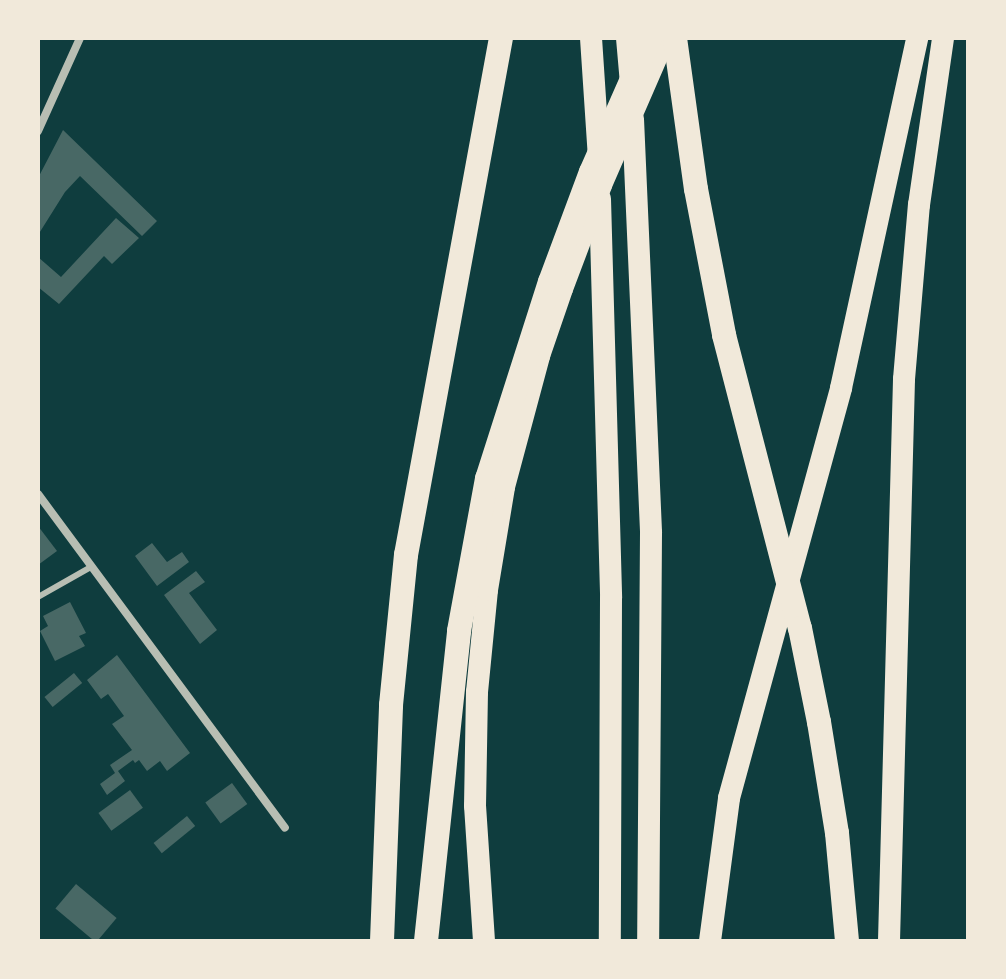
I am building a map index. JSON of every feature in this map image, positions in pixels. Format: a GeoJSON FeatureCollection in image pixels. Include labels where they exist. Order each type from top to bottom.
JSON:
{"type":"FeatureCollection","features":[{"type":"Feature","properties":{"kind":"highway"},"geometry":{"type":"LineString","coordinates":[[382,941],[391,705],[404,571],[501,38]]}},
{"type":"Feature","properties":{"kind":"highway"},"geometry":{"type":"LineString","coordinates":[[591,38],[606,330],[611,598],[610,941]]}},
{"type":"Feature","properties":{"kind":"highway"},"geometry":{"type":"LineString","coordinates":[[627,38],[644,337],[651,533],[648,941]]}},
{"type":"Feature","properties":{"kind":"highway"},"geometry":{"type":"LineString","coordinates":[[484,941],[475,806],[479,658],[504,487],[532,354],[591,172],[650,38]]}},
{"type":"Feature","properties":{"kind":"highway"},"geometry":{"type":"LineString","coordinates":[[426,941],[447,724],[471,559],[491,464],[601,185],[665,38]]}},
{"type":"Feature","properties":{"kind":"highway"},"geometry":{"type":"LineString","coordinates":[[675,38],[696,189],[724,335],[800,628],[819,722],[837,833],[847,941]]}},
{"type":"Feature","properties":{"kind":"highway"},"geometry":{"type":"LineString","coordinates":[[710,941],[729,798],[841,388],[917,38]]}},
{"type":"Feature","properties":{"kind":"highway"},"geometry":{"type":"LineString","coordinates":[[889,941],[904,379],[919,205],[943,38]]}},
{"type":"Feature","properties":{"kind":"street"},"geometry":{"type":"LineString","coordinates":[[38,131],[80,38]]}},
{"type":"Feature","properties":{"kind":"street"},"geometry":{"type":"LineString","coordinates":[[38,494],[285,828]]}},
{"type":"Feature","properties":{"kind":"lane"},"geometry":{"type":"LineString","coordinates":[[38,597],[91,567]]}},
{"type":"Feature","properties":{"kind":"building"},"geometry":{"type":"Polygon","coordinates":[[[63,130],[157,221],[142,236],[80,176],[65,192],[38,235],[38,178],[63,130]]]}},
{"type":"Feature","properties":{"kind":"building"},"geometry":{"type":"Polygon","coordinates":[[[116,218],[139,238],[112,264],[104,256],[59,304],[38,287],[38,257],[61,277],[116,218]]]}},
{"type":"Feature","properties":{"kind":"building"},"geometry":{"type":"Polygon","coordinates":[[[38,526],[57,551],[38,565],[38,526]]]}},
{"type":"Feature","properties":{"kind":"building"},"geometry":{"type":"Polygon","coordinates":[[[152,543],[167,562],[182,552],[189,562],[157,586],[135,556],[152,543]]]}},
{"type":"Feature","properties":{"kind":"building"},"geometry":{"type":"Polygon","coordinates":[[[196,571],[205,582],[189,593],[217,630],[200,644],[164,595],[196,571]]]}},
{"type":"Feature","properties":{"kind":"building"},"geometry":{"type":"Polygon","coordinates":[[[70,602],[86,633],[79,636],[85,646],[55,661],[40,631],[48,626],[43,616],[70,602]]]}},
{"type":"Feature","properties":{"kind":"building"},"geometry":{"type":"Polygon","coordinates":[[[117,655],[190,753],[167,771],[160,761],[147,771],[139,760],[135,763],[133,760],[118,771],[125,781],[107,795],[100,784],[115,773],[110,765],[132,750],[112,724],[124,716],[108,694],[101,699],[87,680],[117,655]]]}},
{"type":"Feature","properties":{"kind":"building"},"geometry":{"type":"Polygon","coordinates":[[[74,673],[82,683],[53,707],[44,697],[74,673]]]}},
{"type":"Feature","properties":{"kind":"building"},"geometry":{"type":"Polygon","coordinates":[[[232,783],[247,804],[221,823],[205,802],[232,783]]]}},
{"type":"Feature","properties":{"kind":"building"},"geometry":{"type":"Polygon","coordinates":[[[130,790],[143,808],[111,831],[98,813],[130,790]]]}},
{"type":"Feature","properties":{"kind":"building"},"geometry":{"type":"Polygon","coordinates":[[[187,816],[195,826],[162,853],[154,843],[187,816]]]}},
{"type":"Feature","properties":{"kind":"building"},"geometry":{"type":"Polygon","coordinates":[[[76,884],[117,918],[94,941],[55,909],[76,884]]]}}]}
